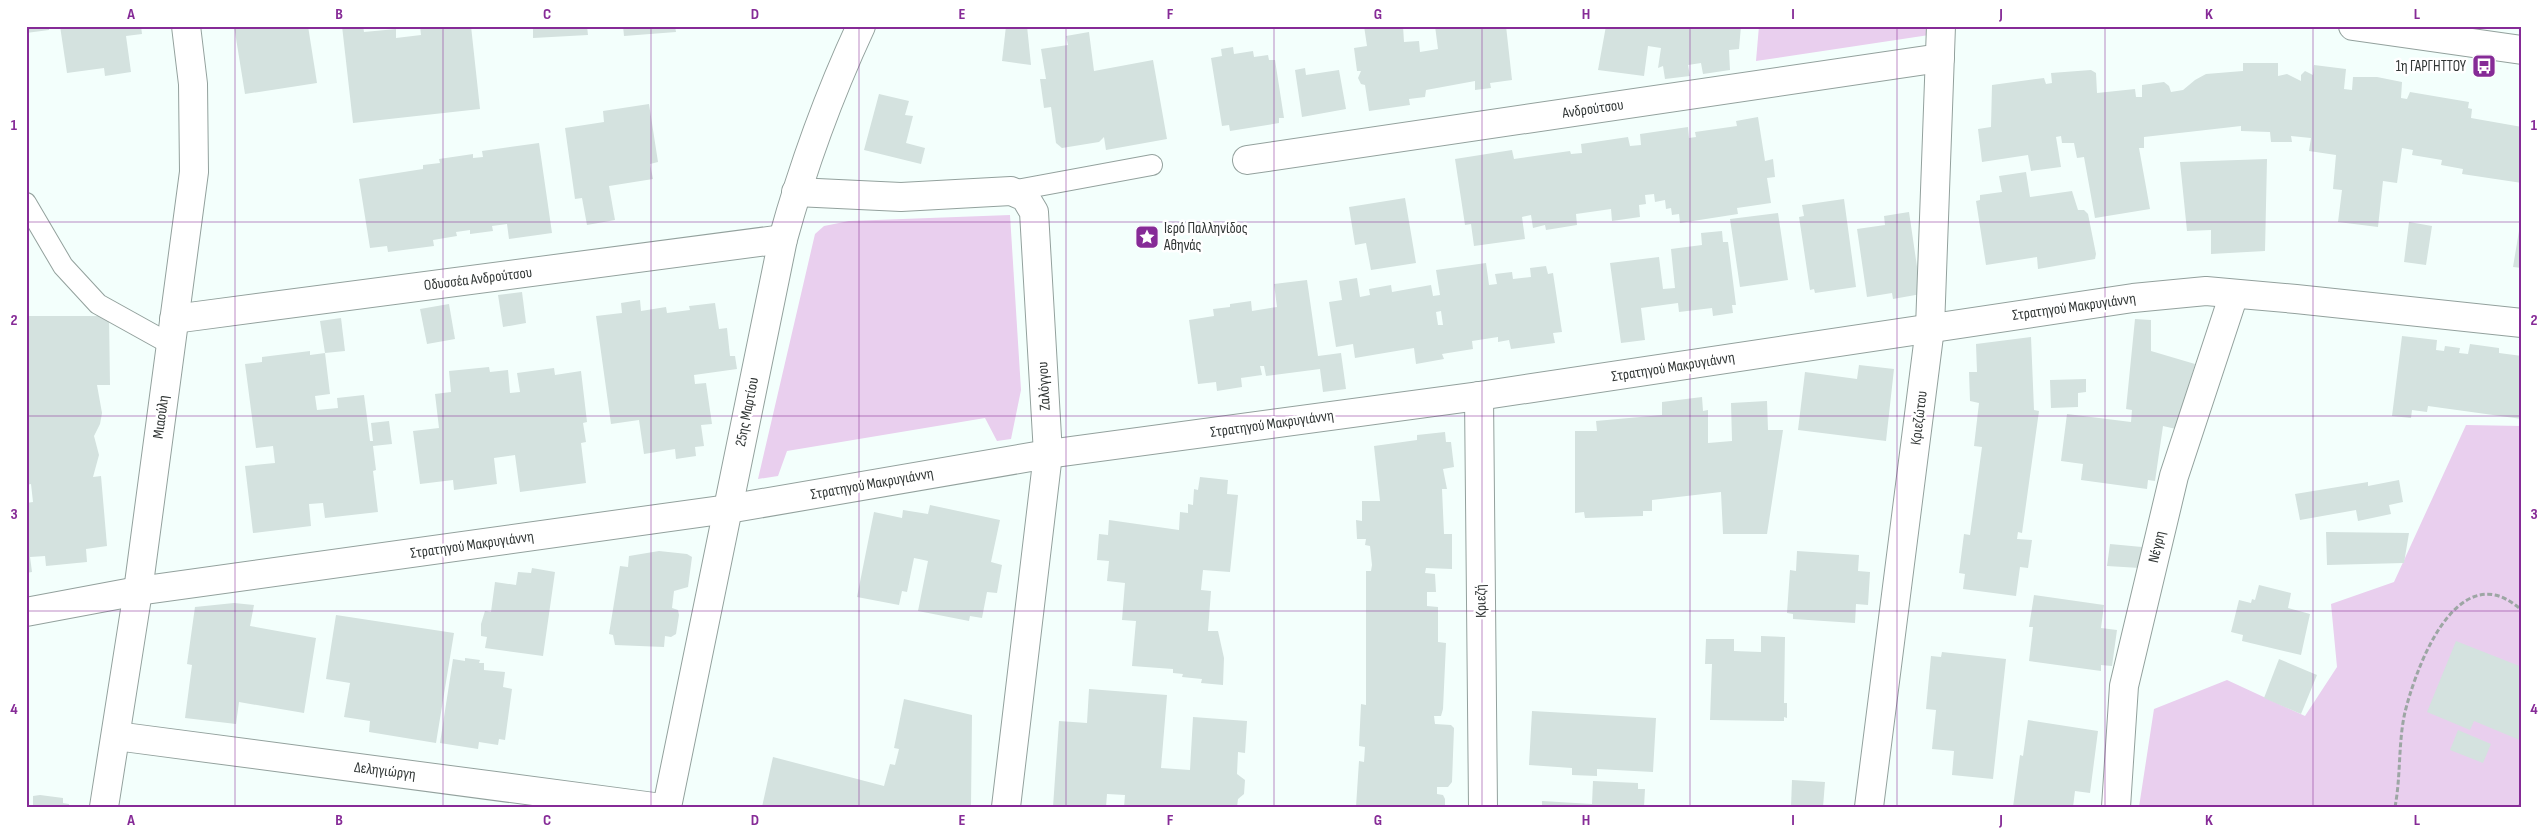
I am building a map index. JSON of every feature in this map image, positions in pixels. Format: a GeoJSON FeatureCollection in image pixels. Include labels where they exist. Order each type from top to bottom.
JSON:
{"type":"FeatureCollection","features":[{"type":"Feature","properties":{"kind":"street","name":"Μιαούλη"},"geometry":{"type":"LineString","coordinates":[[104,807],[138,592],[194,172],[193,84],[186,26]]}},
{"type":"Feature","properties":{"kind":"street","name":"25ης Μαρτίου"},"geometry":{"type":"LineString","coordinates":[[667,807],[783,239],[796,192],[819,125],[861,26]]}},
{"type":"Feature","properties":{"kind":"street","name":"Κριεζώτου"},"geometry":{"type":"LineString","coordinates":[[1869,807],[1930,328],[1941,26]]}},
{"type":"Feature","properties":{"kind":"street"},"geometry":{"type":"LineString","coordinates":[[2353,26],[2522,50]]}},
{"type":"Feature","properties":{"kind":"street","name":"Ανδρούτσου"},"geometry":{"type":"LineString","coordinates":[[1247,160],[1940,58]]}},
{"type":"Feature","properties":{"kind":"street"},"geometry":{"type":"LineString","coordinates":[[796,192],[901,196],[1011,190]]}},
{"type":"Feature","properties":{"kind":"street","name":"Ζαλόγγου"},"geometry":{"type":"LineString","coordinates":[[1006,807],[1048,454],[1034,212],[1026,197],[1011,190]]}},
{"type":"Feature","properties":{"kind":"street","name":"Οδυσσέα Ανδρούτσου"},"geometry":{"type":"LineString","coordinates":[[172,331],[783,239]]}},
{"type":"Feature","properties":{"kind":"street","name":"Στρατηγού Μακρυγιάννη"},"geometry":{"type":"LineString","coordinates":[[26,612],[138,592],[728,509],[1048,454],[1479,396],[2133,298],[2206,291],[2522,323]]}},
{"type":"Feature","properties":{"kind":"street","name":"Νέγρη"},"geometry":{"type":"LineString","coordinates":[[2116,807],[2124,686],[2174,476],[2234,294]]}},
{"type":"Feature","properties":{"kind":"street","name":"Κριεζή"},"geometry":{"type":"LineString","coordinates":[[1479,396],[1483,807]]}},
{"type":"Feature","properties":{"kind":"street","name":"Δεληγιώργη"},"geometry":{"type":"LineString","coordinates":[[116,736],[654,807]]}},
{"type":"Feature","properties":{"kind":"lane"},"geometry":{"type":"LineString","coordinates":[[1011,190],[1152,165]]}},
{"type":"Feature","properties":{"kind":"lane"},"geometry":{"type":"LineString","coordinates":[[26,204],[63,266],[98,304],[172,331]]}},
{"type":"Feature","properties":{"kind":"path"},"geometry":{"type":"LineString","coordinates":[[2395,807],[2405,713],[2416,677],[2433,636],[2451,612],[2475,596],[2494,595],[2522,610]]}},
{"type":"Feature","properties":{"kind":"path"},"geometry":{"type":"LineString","coordinates":[[2518,807],[2522,804]]}},
{"type":"Feature","properties":{"kind":"shaded area"},"geometry":{"type":"Polygon","coordinates":[[[1759,26],[1929,26],[1929,35],[1756,61],[1759,26]]]}},
{"type":"Feature","properties":{"kind":"shaded area"},"geometry":{"type":"Polygon","coordinates":[[[1010,215],[1021,390],[1011,439],[997,441],[985,418],[787,451],[778,476],[758,479],[815,234],[824,226],[849,221],[1010,215]]]}},
{"type":"Feature","properties":{"kind":"shaded area"},"geometry":{"type":"Polygon","coordinates":[[[2466,425],[2522,426],[2522,807],[2139,807],[2154,709],[2227,680],[2305,716],[2337,667],[2331,604],[2394,582],[2466,425]]]}},
{"type":"Feature","properties":{"kind":"building"},"geometry":{"type":"Polygon","coordinates":[[[26,26],[49,26],[49,30],[26,33],[26,26]]]}},
{"type":"Feature","properties":{"kind":"building"},"geometry":{"type":"Polygon","coordinates":[[[60,26],[141,26],[142,34],[126,36],[131,72],[105,76],[104,68],[67,73],[60,26]]]}},
{"type":"Feature","properties":{"kind":"building"},"geometry":{"type":"Polygon","coordinates":[[[234,26],[308,26],[317,83],[245,94],[234,26]]]}},
{"type":"Feature","properties":{"kind":"building"},"geometry":{"type":"Polygon","coordinates":[[[342,26],[363,26],[364,32],[396,29],[396,38],[421,35],[420,26],[471,26],[480,109],[353,123],[342,26]]]}},
{"type":"Feature","properties":{"kind":"building"},"geometry":{"type":"Polygon","coordinates":[[[533,26],[587,26],[588,35],[533,38],[533,26]]]}},
{"type":"Feature","properties":{"kind":"building"},"geometry":{"type":"Polygon","coordinates":[[[623,26],[675,26],[676,32],[624,36],[623,26]]]}},
{"type":"Feature","properties":{"kind":"building"},"geometry":{"type":"Polygon","coordinates":[[[1006,26],[1027,26],[1031,65],[1002,61],[1006,26]]]}},
{"type":"Feature","properties":{"kind":"building"},"geometry":{"type":"Polygon","coordinates":[[[1364,26],[1403,26],[1404,42],[1419,41],[1420,52],[1438,49],[1435,26],[1506,26],[1512,80],[1490,83],[1491,88],[1475,90],[1475,81],[1426,90],[1425,97],[1409,99],[1410,105],[1369,111],[1365,85],[1361,84],[1358,78],[1361,71],[1357,71],[1354,48],[1367,46],[1364,26]]]}},
{"type":"Feature","properties":{"kind":"building"},"geometry":{"type":"Polygon","coordinates":[[[1606,26],[1741,26],[1739,49],[1729,50],[1730,70],[1703,74],[1701,63],[1688,65],[1690,76],[1665,79],[1663,66],[1658,68],[1661,48],[1648,46],[1644,76],[1598,70],[1606,26]]]}},
{"type":"Feature","properties":{"kind":"building"},"geometry":{"type":"Polygon","coordinates":[[[1089,32],[1094,71],[1153,60],[1167,139],[1106,150],[1104,137],[1099,142],[1062,148],[1056,143],[1051,107],[1044,108],[1040,79],[1046,79],[1041,49],[1068,45],[1066,36],[1089,32]]]}},
{"type":"Feature","properties":{"kind":"building"},"geometry":{"type":"Polygon","coordinates":[[[1233,47],[1234,54],[1253,51],[1254,57],[1268,55],[1269,60],[1275,60],[1284,118],[1279,118],[1279,123],[1230,131],[1229,125],[1222,126],[1211,58],[1222,56],[1221,49],[1233,47]]]}},
{"type":"Feature","properties":{"kind":"building"},"geometry":{"type":"Polygon","coordinates":[[[2243,63],[2278,63],[2278,76],[2287,74],[2301,81],[2301,75],[2305,71],[2313,75],[2314,65],[2346,69],[2344,89],[2352,90],[2353,77],[2377,77],[2402,82],[2401,98],[2407,99],[2410,92],[2469,102],[2468,108],[2472,109],[2471,118],[2522,127],[2522,183],[2462,174],[2463,169],[2441,165],[2442,160],[2412,155],[2413,150],[2402,148],[2397,183],[2383,181],[2378,227],[2338,222],[2342,190],[2333,189],[2336,155],[2309,151],[2311,138],[2291,136],[2292,142],[2271,142],[2270,132],[2241,131],[2241,126],[2144,137],[2144,148],[2139,148],[2150,209],[2095,218],[2084,157],[2077,158],[2074,143],[2062,143],[2061,136],[2056,137],[2061,167],[2031,171],[2028,155],[1982,162],[1978,129],[1991,127],[1992,85],[2044,78],[2046,84],[2052,83],[2051,73],[2091,70],[2096,73],[2097,93],[2135,89],[2136,97],[2142,97],[2142,85],[2164,82],[2169,86],[2171,92],[2183,90],[2206,74],[2243,71],[2243,63]]]}},
{"type":"Feature","properties":{"kind":"building"},"geometry":{"type":"Polygon","coordinates":[[[1305,68],[1306,75],[1339,70],[1346,109],[1302,117],[1295,70],[1305,68]]]}},
{"type":"Feature","properties":{"kind":"building"},"geometry":{"type":"Polygon","coordinates":[[[879,94],[909,101],[905,115],[913,116],[906,143],[925,148],[921,164],[864,150],[879,94]]]}},
{"type":"Feature","properties":{"kind":"building"},"geometry":{"type":"Polygon","coordinates":[[[649,104],[658,162],[650,164],[653,179],[609,186],[615,220],[587,225],[582,198],[575,199],[565,128],[604,122],[603,111],[649,104]]]}},
{"type":"Feature","properties":{"kind":"building"},"geometry":{"type":"Polygon","coordinates":[[[1758,117],[1765,161],[1773,159],[1775,177],[1767,178],[1771,203],[1737,208],[1738,214],[1680,223],[1679,214],[1672,215],[1671,208],[1666,209],[1665,200],[1655,202],[1654,194],[1645,195],[1646,204],[1639,205],[1640,217],[1612,221],[1611,209],[1576,214],[1577,225],[1546,230],[1545,225],[1533,228],[1531,215],[1522,217],[1525,239],[1474,246],[1471,224],[1465,225],[1455,159],[1512,150],[1514,159],[1570,151],[1571,154],[1582,153],[1581,144],[1628,137],[1630,146],[1641,145],[1640,134],[1688,127],[1689,138],[1696,137],[1695,132],[1737,126],[1736,121],[1758,117]]]}},
{"type":"Feature","properties":{"kind":"building"},"geometry":{"type":"Polygon","coordinates":[[[539,143],[552,233],[509,239],[507,224],[492,226],[493,231],[470,234],[470,230],[456,232],[457,236],[433,240],[434,246],[388,252],[387,246],[370,248],[359,179],[423,169],[423,165],[440,163],[439,159],[473,154],[473,158],[483,157],[482,151],[539,143]]]}},
{"type":"Feature","properties":{"kind":"building"},"geometry":{"type":"Polygon","coordinates":[[[2267,159],[2265,251],[2211,254],[2211,230],[2187,231],[2180,162],[2267,159]]]}},
{"type":"Feature","properties":{"kind":"building"},"geometry":{"type":"Polygon","coordinates":[[[2026,172],[2030,197],[2072,191],[2078,210],[2084,210],[2088,214],[2096,254],[2095,259],[2038,269],[2037,257],[1986,265],[1976,201],[1980,200],[1980,195],[2002,192],[1999,176],[2026,172]]]}},
{"type":"Feature","properties":{"kind":"building"},"geometry":{"type":"Polygon","coordinates":[[[1405,198],[1416,263],[1371,270],[1366,243],[1355,245],[1349,207],[1405,198]]]}},
{"type":"Feature","properties":{"kind":"building"},"geometry":{"type":"Polygon","coordinates":[[[1844,199],[1856,287],[1815,293],[1814,289],[1810,290],[1799,217],[1804,216],[1802,205],[1844,199]]]}},
{"type":"Feature","properties":{"kind":"building"},"geometry":{"type":"Polygon","coordinates":[[[1909,212],[1921,294],[1893,299],[1892,293],[1867,297],[1857,229],[1885,225],[1884,216],[1909,212]]]}},
{"type":"Feature","properties":{"kind":"building"},"geometry":{"type":"Polygon","coordinates":[[[1778,213],[1788,280],[1740,287],[1730,219],[1778,213]]]}},
{"type":"Feature","properties":{"kind":"building"},"geometry":{"type":"Polygon","coordinates":[[[2522,219],[2522,268],[2513,267],[2522,219]]]}},
{"type":"Feature","properties":{"kind":"building"},"geometry":{"type":"Polygon","coordinates":[[[2409,222],[2432,226],[2426,265],[2404,262],[2409,222]]]}},
{"type":"Feature","properties":{"kind":"building"},"geometry":{"type":"Polygon","coordinates":[[[1722,231],[1723,242],[1728,242],[1736,305],[1732,305],[1733,313],[1713,316],[1712,308],[1679,312],[1678,303],[1641,308],[1645,340],[1621,343],[1610,263],[1659,257],[1663,289],[1675,288],[1671,249],[1702,245],[1701,233],[1722,231]]]}},
{"type":"Feature","properties":{"kind":"building"},"geometry":{"type":"Polygon","coordinates":[[[1486,263],[1489,285],[1497,284],[1495,274],[1512,272],[1513,279],[1531,277],[1530,268],[1546,266],[1548,274],[1553,273],[1562,332],[1553,333],[1555,343],[1511,349],[1509,340],[1498,342],[1498,337],[1472,341],[1473,349],[1442,354],[1444,359],[1416,364],[1414,348],[1355,358],[1353,344],[1336,347],[1329,302],[1342,300],[1339,281],[1357,278],[1360,297],[1370,295],[1369,289],[1391,285],[1392,292],[1431,285],[1433,296],[1440,295],[1436,270],[1486,263]],[[1441,311],[1436,312],[1438,325],[1443,325],[1441,311]]]}},
{"type":"Feature","properties":{"kind":"building"},"geometry":{"type":"Polygon","coordinates":[[[1307,280],[1318,356],[1341,353],[1346,389],[1323,392],[1320,369],[1266,376],[1264,366],[1260,366],[1262,375],[1241,378],[1242,387],[1217,391],[1216,382],[1198,384],[1189,320],[1214,316],[1213,309],[1230,307],[1230,304],[1251,301],[1252,311],[1277,307],[1274,284],[1307,280]]]}},
{"type":"Feature","properties":{"kind":"building"},"geometry":{"type":"Polygon","coordinates":[[[522,292],[526,323],[503,327],[498,295],[522,292]]]}},
{"type":"Feature","properties":{"kind":"building"},"geometry":{"type":"Polygon","coordinates":[[[640,300],[641,311],[666,307],[667,313],[690,310],[689,306],[715,303],[719,329],[727,328],[730,356],[735,356],[737,369],[694,375],[695,384],[706,383],[712,424],[701,425],[704,446],[695,447],[696,456],[676,459],[675,449],[644,454],[639,420],[611,424],[596,316],[622,313],[621,303],[640,300]]]}},
{"type":"Feature","properties":{"kind":"building"},"geometry":{"type":"Polygon","coordinates":[[[449,304],[455,339],[427,344],[420,309],[449,304]]]}},
{"type":"Feature","properties":{"kind":"building"},"geometry":{"type":"Polygon","coordinates":[[[26,316],[109,316],[110,385],[97,385],[102,413],[100,424],[94,436],[99,455],[93,477],[101,476],[107,546],[86,549],[87,562],[46,566],[45,556],[30,557],[32,572],[26,573],[26,503],[33,502],[31,484],[26,485],[26,316]]]}},
{"type":"Feature","properties":{"kind":"building"},"geometry":{"type":"Polygon","coordinates":[[[341,318],[345,351],[325,353],[320,321],[341,318]]]}},
{"type":"Feature","properties":{"kind":"building"},"geometry":{"type":"Polygon","coordinates":[[[2135,319],[2151,320],[2151,351],[2195,364],[2176,429],[2163,426],[2155,481],[2148,480],[2147,489],[2081,480],[2083,464],[2061,461],[2067,414],[2131,422],[2132,410],[2126,409],[2135,319]]]}},
{"type":"Feature","properties":{"kind":"building"},"geometry":{"type":"Polygon","coordinates":[[[2402,336],[2437,340],[2436,350],[2444,351],[2445,346],[2460,348],[2459,353],[2468,354],[2470,344],[2499,348],[2499,353],[2522,356],[2522,419],[2428,406],[2427,412],[2412,410],[2411,418],[2392,416],[2402,336]]]}},
{"type":"Feature","properties":{"kind":"building"},"geometry":{"type":"Polygon","coordinates":[[[2031,337],[2034,410],[2039,411],[2022,533],[2018,532],[2017,539],[2032,540],[2028,568],[2020,567],[2016,596],[1963,589],[1965,574],[1959,573],[1964,534],[1970,535],[1982,447],[1974,446],[1979,403],[1970,401],[1969,372],[1977,372],[1976,344],[2031,337]]]}},
{"type":"Feature","properties":{"kind":"building"},"geometry":{"type":"Polygon","coordinates":[[[310,351],[310,355],[325,353],[330,394],[315,396],[317,410],[338,408],[337,398],[364,395],[370,441],[373,441],[371,423],[389,421],[392,444],[373,446],[376,470],[373,471],[378,512],[325,518],[323,503],[309,504],[311,526],[253,533],[245,466],[275,463],[273,446],[256,448],[245,364],[262,362],[262,357],[310,351]]]}},
{"type":"Feature","properties":{"kind":"building"},"geometry":{"type":"Polygon","coordinates":[[[1859,365],[1894,369],[1886,441],[1798,430],[1805,372],[1857,379],[1859,365]]]}},
{"type":"Feature","properties":{"kind":"building"},"geometry":{"type":"Polygon","coordinates":[[[489,367],[490,372],[508,370],[510,393],[520,392],[517,373],[554,368],[555,375],[581,371],[587,422],[583,423],[586,442],[581,443],[586,483],[520,492],[515,455],[494,458],[497,484],[454,490],[453,480],[420,484],[413,431],[439,428],[435,394],[451,392],[449,371],[489,367]]]}},
{"type":"Feature","properties":{"kind":"building"},"geometry":{"type":"Polygon","coordinates":[[[2086,379],[2086,392],[2078,393],[2078,407],[2051,408],[2050,380],[2086,379]]]}},
{"type":"Feature","properties":{"kind":"building"},"geometry":{"type":"Polygon","coordinates":[[[1702,397],[1703,411],[1708,410],[1708,443],[1732,441],[1731,403],[1767,401],[1768,430],[1783,430],[1767,534],[1723,534],[1721,492],[1652,500],[1652,511],[1643,511],[1643,516],[1585,518],[1584,512],[1575,513],[1575,431],[1597,431],[1596,421],[1662,415],[1662,402],[1702,397]]]}},
{"type":"Feature","properties":{"kind":"building"},"geometry":{"type":"Polygon","coordinates":[[[1445,432],[1446,442],[1451,442],[1454,467],[1443,469],[1447,489],[1442,489],[1444,534],[1452,534],[1452,569],[1426,568],[1425,573],[1435,574],[1436,592],[1427,592],[1427,606],[1438,607],[1438,642],[1446,643],[1443,709],[1441,716],[1434,716],[1435,724],[1451,725],[1454,728],[1452,782],[1448,787],[1437,787],[1437,794],[1443,795],[1445,799],[1445,807],[1356,807],[1359,761],[1364,762],[1365,747],[1359,746],[1361,704],[1366,705],[1366,571],[1371,571],[1372,565],[1370,546],[1365,545],[1366,539],[1357,539],[1356,520],[1362,521],[1362,501],[1380,501],[1374,446],[1417,440],[1417,435],[1445,432]]]}},
{"type":"Feature","properties":{"kind":"building"},"geometry":{"type":"Polygon","coordinates":[[[1200,477],[1228,480],[1227,494],[1238,495],[1230,572],[1203,570],[1201,590],[1211,591],[1208,631],[1218,631],[1224,658],[1223,685],[1201,683],[1202,679],[1182,677],[1183,674],[1173,673],[1173,669],[1132,666],[1136,621],[1122,620],[1125,583],[1107,581],[1109,561],[1097,560],[1099,534],[1108,535],[1109,520],[1179,530],[1180,512],[1188,513],[1188,504],[1193,505],[1194,489],[1198,490],[1200,477]]]}},
{"type":"Feature","properties":{"kind":"building"},"geometry":{"type":"Polygon","coordinates":[[[2399,480],[2403,502],[2389,505],[2391,514],[2358,521],[2356,510],[2300,520],[2295,494],[2368,482],[2368,486],[2399,480]]]}},
{"type":"Feature","properties":{"kind":"building"},"geometry":{"type":"Polygon","coordinates":[[[930,505],[1000,520],[991,562],[1002,565],[997,593],[987,592],[982,618],[970,616],[969,621],[918,611],[928,561],[914,558],[907,592],[902,591],[899,605],[857,597],[874,512],[902,518],[903,510],[928,514],[930,505]]]}},
{"type":"Feature","properties":{"kind":"building"},"geometry":{"type":"Polygon","coordinates":[[[2326,532],[2409,533],[2404,563],[2327,565],[2326,532]]]}},
{"type":"Feature","properties":{"kind":"building"},"geometry":{"type":"Polygon","coordinates":[[[2110,544],[2142,547],[2140,568],[2107,566],[2110,544]]]}},
{"type":"Feature","properties":{"kind":"building"},"geometry":{"type":"Polygon","coordinates":[[[659,551],[687,554],[692,557],[688,587],[674,591],[672,608],[678,610],[679,615],[676,634],[671,637],[665,636],[664,647],[615,645],[613,635],[609,634],[620,566],[628,567],[629,556],[659,551]]]}},
{"type":"Feature","properties":{"kind":"building"},"geometry":{"type":"Polygon","coordinates":[[[1797,551],[1859,555],[1858,571],[1870,572],[1868,605],[1856,604],[1855,623],[1793,619],[1793,614],[1787,613],[1790,570],[1796,571],[1797,551]]]}},
{"type":"Feature","properties":{"kind":"building"},"geometry":{"type":"Polygon","coordinates":[[[532,568],[555,572],[543,656],[485,648],[487,637],[481,636],[481,624],[485,611],[491,612],[495,582],[516,585],[518,572],[531,573],[532,568]]]}},
{"type":"Feature","properties":{"kind":"building"},"geometry":{"type":"Polygon","coordinates":[[[2259,585],[2291,593],[2288,608],[2310,614],[2301,655],[2242,641],[2243,635],[2231,632],[2239,600],[2251,603],[2252,599],[2255,600],[2259,585]]]}},
{"type":"Feature","properties":{"kind":"building"},"geometry":{"type":"Polygon","coordinates":[[[2034,595],[2104,605],[2101,628],[2117,630],[2112,666],[2101,665],[2101,671],[2029,661],[2033,627],[2029,627],[2034,595]]]}},
{"type":"Feature","properties":{"kind":"building"},"geometry":{"type":"Polygon","coordinates":[[[234,603],[254,605],[250,626],[316,638],[304,713],[239,702],[236,724],[185,718],[192,665],[187,664],[195,607],[234,603]]]}},
{"type":"Feature","properties":{"kind":"building"},"geometry":{"type":"Polygon","coordinates":[[[336,615],[454,633],[436,743],[369,732],[370,721],[344,717],[350,683],[326,679],[336,615]]]}},
{"type":"Feature","properties":{"kind":"building"},"geometry":{"type":"Polygon","coordinates":[[[1761,636],[1785,637],[1784,703],[1787,703],[1787,718],[1784,717],[1784,721],[1710,720],[1712,664],[1705,664],[1706,639],[1734,639],[1734,651],[1761,652],[1761,636]]]}},
{"type":"Feature","properties":{"kind":"building"},"geometry":{"type":"Polygon","coordinates":[[[2456,641],[2522,667],[2522,741],[2474,721],[2470,730],[2427,712],[2456,641]]]}},
{"type":"Feature","properties":{"kind":"building"},"geometry":{"type":"Polygon","coordinates":[[[1942,652],[2006,659],[1993,779],[1952,775],[1954,751],[1932,749],[1936,710],[1926,709],[1931,656],[1941,657],[1942,652]]]}},
{"type":"Feature","properties":{"kind":"building"},"geometry":{"type":"Polygon","coordinates":[[[465,658],[480,660],[479,663],[484,663],[484,670],[505,672],[503,687],[512,689],[505,740],[499,739],[498,745],[479,742],[478,749],[440,743],[453,659],[465,661],[465,658]]]}},
{"type":"Feature","properties":{"kind":"building"},"geometry":{"type":"Polygon","coordinates":[[[2279,659],[2317,675],[2301,714],[2264,698],[2279,659]]]}},
{"type":"Feature","properties":{"kind":"building"},"geometry":{"type":"Polygon","coordinates":[[[1089,689],[1167,695],[1161,768],[1190,770],[1193,717],[1247,721],[1245,753],[1238,752],[1237,774],[1245,780],[1244,794],[1238,799],[1237,807],[1124,807],[1125,795],[1107,794],[1106,807],[1053,807],[1059,721],[1087,723],[1089,689]]]}},
{"type":"Feature","properties":{"kind":"building"},"geometry":{"type":"Polygon","coordinates":[[[904,699],[972,715],[971,807],[762,807],[773,757],[884,786],[890,764],[895,765],[899,749],[894,748],[904,699]]]}},
{"type":"Feature","properties":{"kind":"building"},"geometry":{"type":"Polygon","coordinates":[[[1532,711],[1656,718],[1653,772],[1597,769],[1597,776],[1572,775],[1572,768],[1529,765],[1532,711]]]}},
{"type":"Feature","properties":{"kind":"building"},"geometry":{"type":"Polygon","coordinates":[[[2028,720],[2098,731],[2090,793],[2075,791],[2073,807],[2013,807],[2020,755],[2023,756],[2028,720]]]}},
{"type":"Feature","properties":{"kind":"building"},"geometry":{"type":"Polygon","coordinates":[[[2458,730],[2491,744],[2483,763],[2450,750],[2458,730]]]}},
{"type":"Feature","properties":{"kind":"building"},"geometry":{"type":"Polygon","coordinates":[[[1792,780],[1825,782],[1823,807],[1791,807],[1792,780]]]}},
{"type":"Feature","properties":{"kind":"building"},"geometry":{"type":"Polygon","coordinates":[[[1593,781],[1638,783],[1638,789],[1645,789],[1644,807],[1542,807],[1542,801],[1592,804],[1593,781]]]}},
{"type":"Feature","properties":{"kind":"building"},"geometry":{"type":"Polygon","coordinates":[[[33,796],[63,798],[63,803],[69,804],[69,807],[33,807],[33,796]]]}},
{"type":"Feature","properties":{"kind":"place","name":"1η ΓΑΡΓΗΤΤΟΥ"},"geometry":{"type":"Point","coordinates":[2484,66]}},
{"type":"Feature","properties":{"kind":"place","name":"Ιερό Παλληνίδος Αθηνάς"},"geometry":{"type":"Point","coordinates":[1147,237]}}]}
